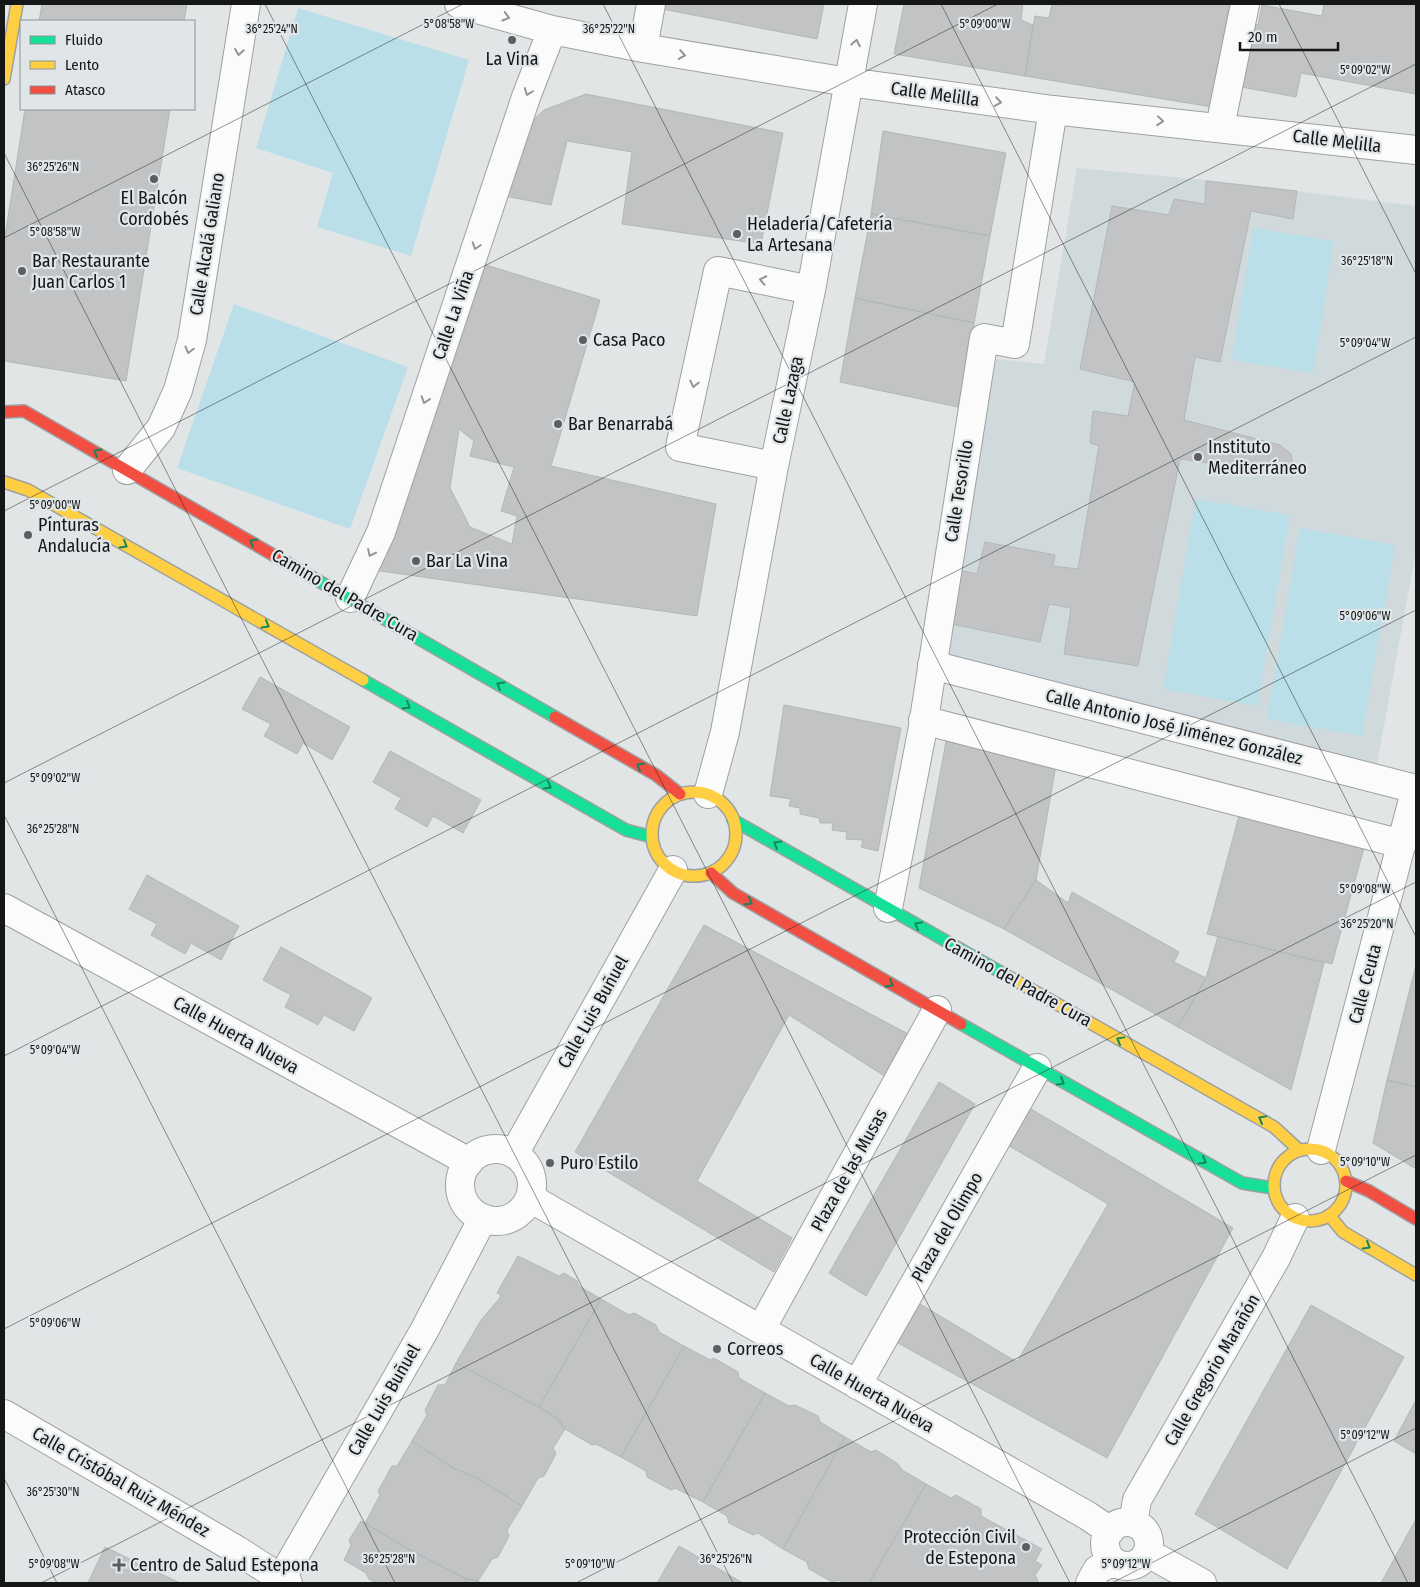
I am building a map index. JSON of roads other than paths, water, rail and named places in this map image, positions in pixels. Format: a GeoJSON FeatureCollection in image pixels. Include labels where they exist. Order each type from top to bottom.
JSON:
{"type":"FeatureCollection","features":[{"type":"Feature","properties":{"kind":"street"},"geometry":{"type":"LineString","coordinates":[[4,78],[17,4]]}},
{"type":"Feature","properties":{"kind":"street","name":"Calle Alcalá Galiano"},"geometry":{"type":"LineString","coordinates":[[128,470],[161,428],[178,390],[192,340],[246,4]]}},
{"type":"Feature","properties":{"kind":"street","name":"Calle Melilla"},"geometry":{"type":"LineString","coordinates":[[459,4],[552,30],[643,48],[848,82],[1053,110],[1416,150]]}},
{"type":"Feature","properties":{"kind":"street"},"geometry":{"type":"LineString","coordinates":[[643,48],[651,4]]}},
{"type":"Feature","properties":{"kind":"street","name":"Calle Lazaga"},"geometry":{"type":"LineString","coordinates":[[708,794],[725,732],[774,466],[811,290],[863,4]]}},
{"type":"Feature","properties":{"kind":"street"},"geometry":{"type":"LineString","coordinates":[[1220,127],[1245,4]]}},
{"type":"Feature","properties":{"kind":"street","name":"Calle La Viña"},"geometry":{"type":"LineString","coordinates":[[350,598],[381,532],[526,97],[552,30]]}},
{"type":"Feature","properties":{"kind":"street","name":"Calle Tesorillo"},"geometry":{"type":"LineString","coordinates":[[888,908],[924,720],[984,338],[1014,344],[1053,110]]}},
{"type":"Feature","properties":{"kind":"street"},"geometry":{"type":"LineString","coordinates":[[774,466],[680,447],[718,270],[811,290]]}},
{"type":"Feature","properties":{"kind":"street","name":"Camino del Padre Cura"},"geometry":{"type":"LineString","coordinates":[[4,412],[24,411],[656,775],[680,794]]}},
{"type":"Feature","properties":{"kind":"street"},"geometry":{"type":"LineString","coordinates":[[4,482],[28,490],[626,830],[652,837]]}},
{"type":"Feature","properties":{"kind":"street","name":"Calle Antonio José Jiménez González"},"geometry":{"type":"LineString","coordinates":[[932,666],[1416,788]]}},
{"type":"Feature","properties":{"kind":"street"},"geometry":{"type":"LineString","coordinates":[[924,720],[1408,835]]}},
{"type":"Feature","properties":{"kind":"street","name":"Calle Ceuta"},"geometry":{"type":"LineString","coordinates":[[1310,1150],[1408,835],[1416,788]]}},
{"type":"Feature","properties":{"kind":"street"},"geometry":{"type":"LineString","coordinates":[[694,792],[708,794],[723,804],[733,820],[736,832],[732,850],[730,856],[721,866],[711,873],[698,876],[685,875],[672,870],[662,862],[655,850],[652,837],[653,823],[659,811],[668,801],[680,794],[694,792]]}},
{"type":"Feature","properties":{"kind":"street","name":"Camino del Padre Cura"},"geometry":{"type":"LineString","coordinates":[[733,820],[1274,1127],[1310,1150]]}},
{"type":"Feature","properties":{"kind":"street","name":"Calle Luis Buñuel"},"geometry":{"type":"LineString","coordinates":[[514,1154],[672,870]]}},
{"type":"Feature","properties":{"kind":"street"},"geometry":{"type":"LineString","coordinates":[[711,873],[734,893],[1037,1068],[1242,1183],[1273,1188]]}},
{"type":"Feature","properties":{"kind":"street","name":"Calle Huerta Nueva"},"geometry":{"type":"LineString","coordinates":[[4,908],[469,1162]]}},
{"type":"Feature","properties":{"kind":"street","name":"Plaza de las Musas"},"geometry":{"type":"LineString","coordinates":[[761,1329],[937,1010]]}},
{"type":"Feature","properties":{"kind":"street","name":"Plaza del Olimpo"},"geometry":{"type":"LineString","coordinates":[[857,1385],[1037,1068]]}},
{"type":"Feature","properties":{"kind":"street"},"geometry":{"type":"LineString","coordinates":[[490,1149],[514,1154],[528,1168],[532,1178],[530,1198],[522,1210],[511,1218],[497,1221],[483,1218],[472,1211],[464,1200],[460,1187],[462,1174],[469,1162],[478,1154],[490,1149]]}},
{"type":"Feature","properties":{"kind":"street"},"geometry":{"type":"LineString","coordinates":[[1310,1150],[1330,1155],[1338,1162],[1346,1181],[1345,1191],[1337,1209],[1329,1216],[1318,1220],[1307,1221],[1287,1214],[1280,1206],[1273,1188],[1274,1176],[1288,1156],[1310,1150]]}},
{"type":"Feature","properties":{"kind":"street"},"geometry":{"type":"LineString","coordinates":[[1346,1181],[1369,1192],[1416,1220]]}},
{"type":"Feature","properties":{"kind":"street","name":"Calle Huerta Nueva"},"geometry":{"type":"LineString","coordinates":[[530,1198],[1088,1516],[1122,1527]]}},
{"type":"Feature","properties":{"kind":"street"},"geometry":{"type":"LineString","coordinates":[[1329,1216],[1343,1232],[1416,1275]]}},
{"type":"Feature","properties":{"kind":"street","name":"Calle Luis Buñuel"},"geometry":{"type":"LineString","coordinates":[[284,1581],[424,1331],[483,1218]]}},
{"type":"Feature","properties":{"kind":"street","name":"Calle Gregorio Marañón"},"geometry":{"type":"LineString","coordinates":[[1122,1527],[1276,1258],[1296,1218]]}},
{"type":"Feature","properties":{"kind":"street","name":"Calle Cristóbal Ruiz Méndez"},"geometry":{"type":"LineString","coordinates":[[4,1414],[237,1550],[284,1581]]}},
{"type":"Feature","properties":{"kind":"street"},"geometry":{"type":"LineString","coordinates":[[1122,1527],[1145,1531],[1148,1538],[1148,1552],[1139,1563],[1133,1566],[1120,1565],[1109,1556],[1105,1543],[1122,1527]]}},
{"type":"Feature","properties":{"kind":"street"},"geometry":{"type":"LineString","coordinates":[[1148,1552],[1202,1583]]}},
{"type":"Feature","properties":{"kind":"street"},"geometry":{"type":"LineString","coordinates":[[1090,1583],[1097,1570],[1113,1561]]}},
{"type":"Feature","properties":{"kind":"place","name":"La Vina"},"geometry":{"type":"Point","coordinates":[512,40]}},
{"type":"Feature","properties":{"kind":"place","name":"El Balcón Cordobés"},"geometry":{"type":"Point","coordinates":[154,179]}},
{"type":"Feature","properties":{"kind":"place","name":"Heladería/Cafetería La Artesana"},"geometry":{"type":"Point","coordinates":[737,234]}},
{"type":"Feature","properties":{"kind":"place","name":"Bar Restaurante Juan Carlos 1"},"geometry":{"type":"Point","coordinates":[22,271]}},
{"type":"Feature","properties":{"kind":"place","name":"Casa Paco"},"geometry":{"type":"Point","coordinates":[583,340]}},
{"type":"Feature","properties":{"kind":"place","name":"Bar Benarrabá"},"geometry":{"type":"Point","coordinates":[558,424]}},
{"type":"Feature","properties":{"kind":"place","name":"Instituto Mediterráneo"},"geometry":{"type":"Point","coordinates":[1198,457]}},
{"type":"Feature","properties":{"kind":"place","name":"Pínturas Andalucía"},"geometry":{"type":"Point","coordinates":[28,535]}},
{"type":"Feature","properties":{"kind":"place","name":"Bar La Vina"},"geometry":{"type":"Point","coordinates":[416,561]}},
{"type":"Feature","properties":{"kind":"place","name":"Puro Estilo"},"geometry":{"type":"Point","coordinates":[550,1163]}},
{"type":"Feature","properties":{"kind":"place","name":"Correos"},"geometry":{"type":"Point","coordinates":[717,1349]}},
{"type":"Feature","properties":{"kind":"place","name":"Protección Civil de Estepona"},"geometry":{"type":"Point","coordinates":[1026,1547]}},
{"type":"Feature","properties":{"kind":"place","name":"Centro de Salud Estepona"},"geometry":{"type":"Point","coordinates":[119,1565]}}]}
